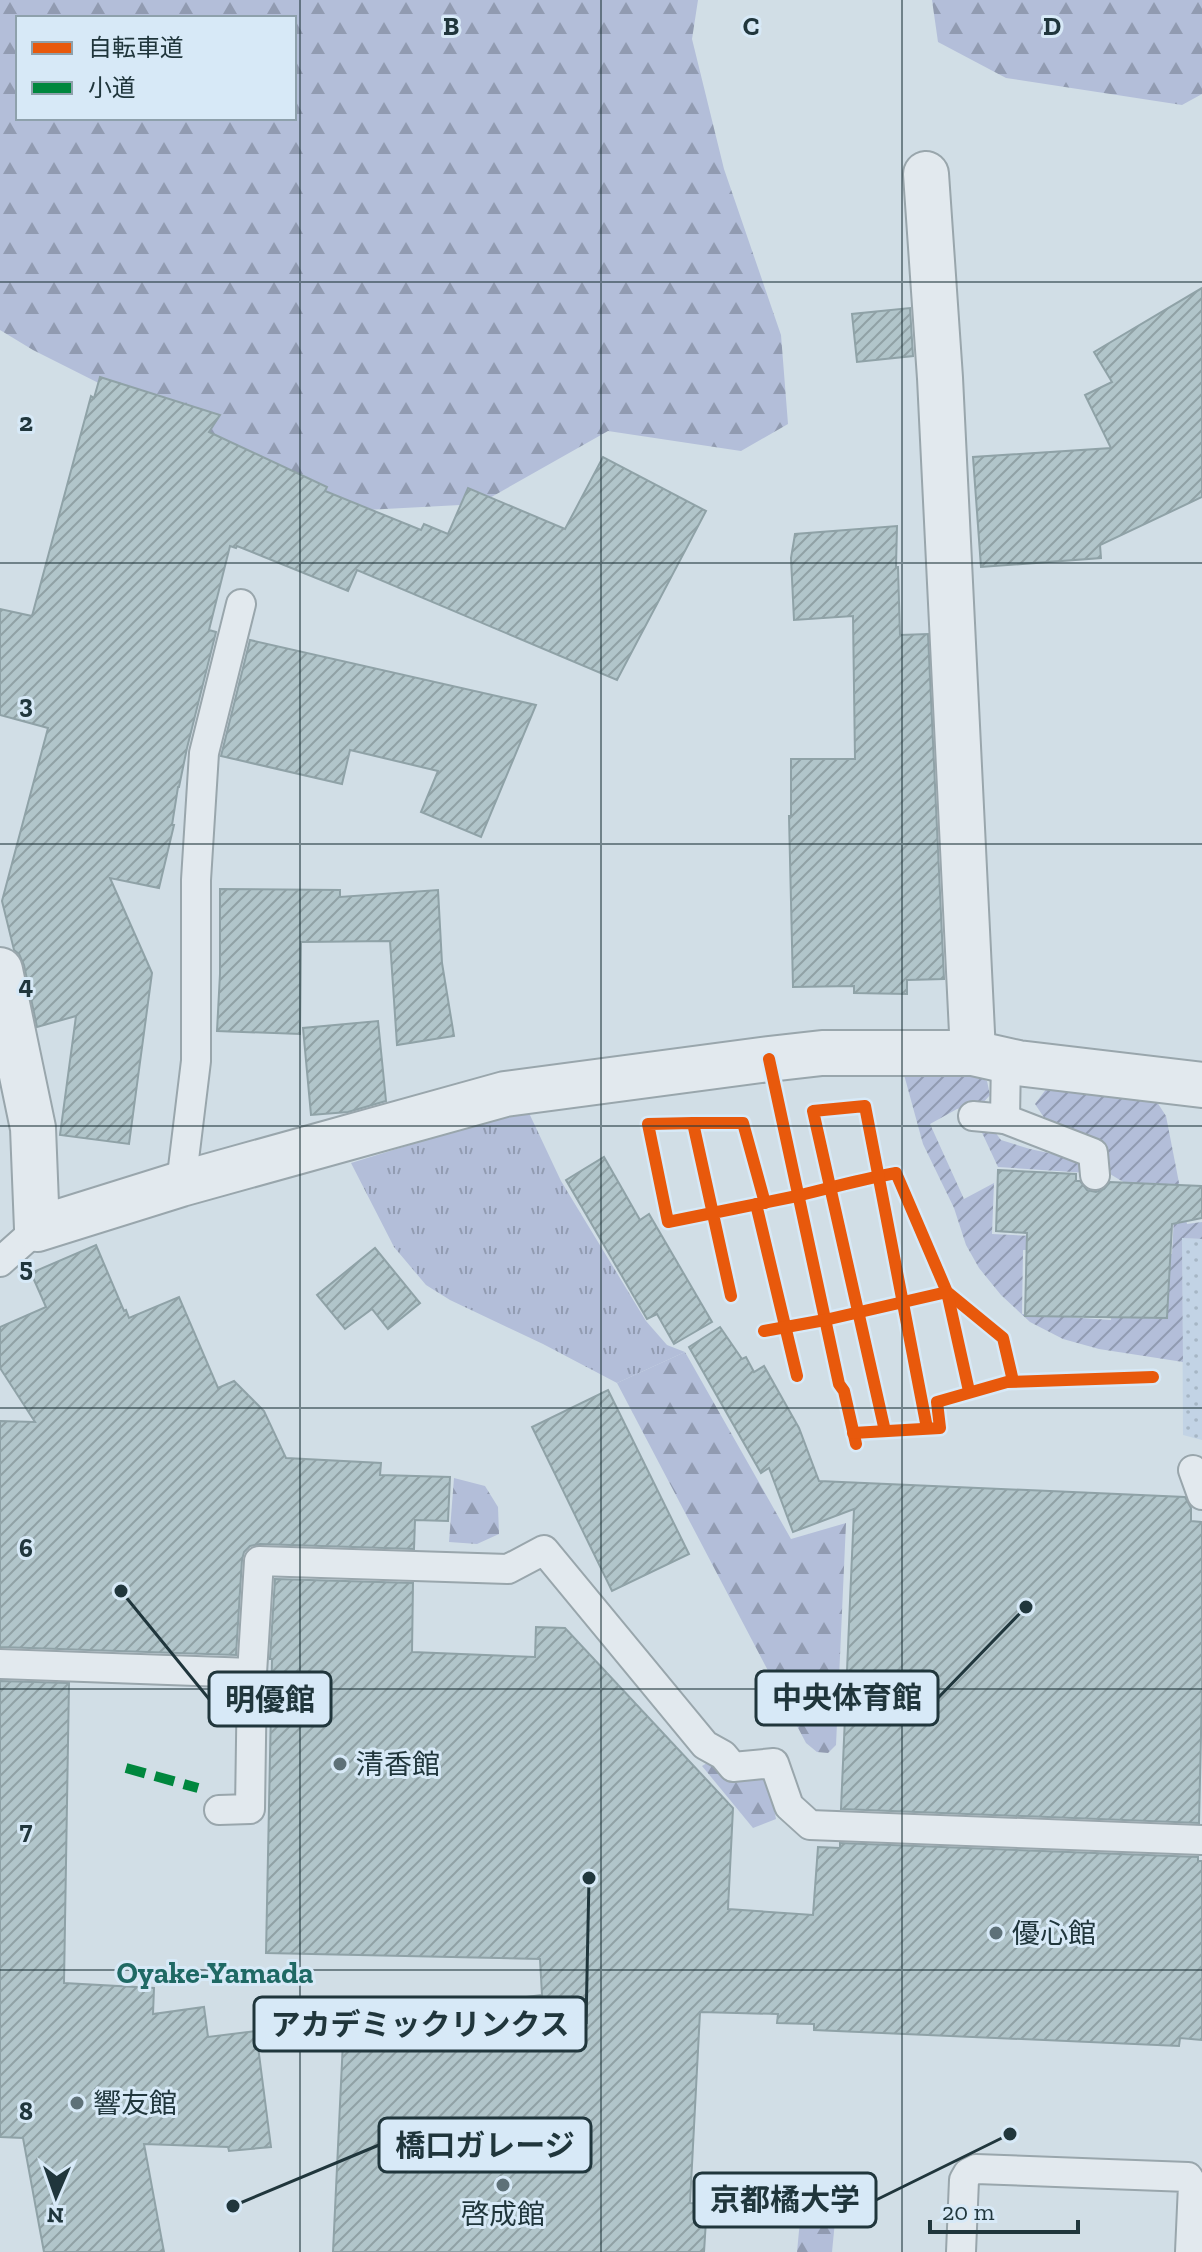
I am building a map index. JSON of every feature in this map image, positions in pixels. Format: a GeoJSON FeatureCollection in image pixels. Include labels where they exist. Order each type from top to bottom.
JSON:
{"type":"FeatureCollection","features":[{"type":"Feature","properties":{"kind":"street"},"geometry":{"type":"LineString","coordinates":[[926,174],[989,1056]]}},
{"type":"Feature","properties":{"kind":"street"},"geometry":{"type":"LineString","coordinates":[[0,970],[33,1128],[37,1229],[181,1184],[505,1094],[822,1053],[989,1056],[1018,1063],[1202,1085]]}},
{"type":"Feature","properties":{"kind":"lane"},"geometry":{"type":"LineString","coordinates":[[181,1184],[196,1061],[196,880],[204,753],[241,604]]}},
{"type":"Feature","properties":{"kind":"lane"},"geometry":{"type":"LineString","coordinates":[[989,1056],[1005,1119]]}},
{"type":"Feature","properties":{"kind":"lane"},"geometry":{"type":"LineString","coordinates":[[973,1116],[1005,1119],[1093,1153],[1095,1175]]}},
{"type":"Feature","properties":{"kind":"lane"},"geometry":{"type":"LineString","coordinates":[[0,1262],[37,1229]]}},
{"type":"Feature","properties":{"kind":"lane"},"geometry":{"type":"LineString","coordinates":[[219,1810],[250,1809],[252,1673],[259,1561],[508,1569],[544,1550],[705,1745],[723,1755],[733,1767],[774,1763],[789,1806],[810,1825],[1202,1840]]}},
{"type":"Feature","properties":{"kind":"lane"},"geometry":{"type":"LineString","coordinates":[[0,1664],[252,1673]]}},
{"type":"Feature","properties":{"kind":"lane"},"geometry":{"type":"LineString","coordinates":[[961,2252],[964,2180],[968,2173],[976,2169],[1188,2177],[1193,2185],[1190,2252]]}},
{"type":"Feature","properties":{"kind":"shaded area"},"geometry":{"type":"Polygon","coordinates":[[[1182,1238],[1202,1239],[1202,1440],[1183,1435],[1182,1238]]]}},
{"type":"Feature","properties":{"kind":"green space"},"geometry":{"type":"Polygon","coordinates":[[[0,0],[698,0],[692,39],[724,169],[781,335],[788,424],[741,451],[608,431],[479,504],[328,512],[202,435],[33,350],[0,330],[0,0]]]}},
{"type":"Feature","properties":{"kind":"green space"},"geometry":{"type":"Polygon","coordinates":[[[932,0],[1202,0],[1202,94],[1182,105],[1006,78],[938,42],[932,0]]]}},
{"type":"Feature","properties":{"kind":"green space"},"geometry":{"type":"Polygon","coordinates":[[[903,1071],[966,1072],[987,1081],[990,1095],[982,1104],[957,1109],[930,1124],[964,1199],[994,1183],[992,1234],[1054,1237],[1054,1249],[1023,1250],[1022,1314],[1111,1320],[1114,1259],[1133,1253],[1172,1254],[1175,1200],[1130,1186],[1110,1174],[1107,1149],[1047,1122],[1035,1104],[1047,1088],[1155,1099],[1166,1116],[1187,1224],[1202,1222],[1202,1239],[1182,1238],[1183,1362],[1099,1349],[1063,1339],[1030,1322],[1001,1295],[979,1268],[966,1245],[954,1208],[923,1144],[903,1071]]]}},
{"type":"Feature","properties":{"kind":"green space"},"geometry":{"type":"Polygon","coordinates":[[[529,1113],[561,1181],[646,1321],[667,1345],[685,1352],[617,1383],[450,1300],[426,1285],[394,1247],[351,1163],[481,1123],[529,1113]]]}},
{"type":"Feature","properties":{"kind":"green space"},"geometry":{"type":"Polygon","coordinates":[[[978,1124],[989,1124],[1001,1140],[1081,1160],[1087,1173],[998,1167],[978,1124]]]}},
{"type":"Feature","properties":{"kind":"green space"},"geometry":{"type":"Polygon","coordinates":[[[685,1352],[791,1539],[846,1523],[836,1745],[828,1753],[817,1752],[806,1743],[617,1383],[685,1352]]]}},
{"type":"Feature","properties":{"kind":"green space"},"geometry":{"type":"Polygon","coordinates":[[[454,1478],[485,1486],[498,1507],[499,1534],[477,1544],[449,1542],[454,1478]]]}},
{"type":"Feature","properties":{"kind":"green space"},"geometry":{"type":"Polygon","coordinates":[[[715,1758],[767,1770],[776,1819],[753,1828],[702,1766],[715,1758]]]}},
{"type":"Feature","properties":{"kind":"green space"},"geometry":{"type":"Polygon","coordinates":[[[801,2210],[836,2211],[832,2252],[797,2252],[801,2210]]]}},
{"type":"Feature","properties":{"kind":"building"},"geometry":{"type":"Polygon","coordinates":[[[1202,288],[1202,497],[1100,545],[1101,558],[981,567],[973,457],[1111,448],[1085,395],[1112,382],[1094,352],[1202,288]]]}},
{"type":"Feature","properties":{"kind":"building"},"geometry":{"type":"Polygon","coordinates":[[[910,308],[913,356],[857,362],[852,314],[910,308]]]}},
{"type":"Feature","properties":{"kind":"building"},"geometry":{"type":"Polygon","coordinates":[[[100,377],[220,415],[209,432],[327,487],[325,491],[421,530],[424,524],[448,534],[468,488],[565,529],[603,457],[706,511],[617,680],[357,570],[348,591],[237,546],[230,546],[209,630],[216,632],[178,787],[174,825],[159,888],[110,878],[152,973],[129,1144],[60,1135],[76,1016],[37,1027],[24,965],[14,950],[2,901],[48,728],[0,715],[0,609],[32,616],[91,396],[94,398],[100,377]]]}},
{"type":"Feature","properties":{"kind":"building"},"geometry":{"type":"Polygon","coordinates":[[[897,526],[900,635],[928,634],[944,979],[907,980],[907,994],[854,993],[854,986],[793,987],[789,816],[791,759],[855,759],[853,616],[794,620],[791,558],[795,534],[897,526]]]}},
{"type":"Feature","properties":{"kind":"building"},"geometry":{"type":"Polygon","coordinates":[[[250,640],[536,705],[481,837],[421,812],[438,771],[350,750],[342,784],[221,756],[250,640]]]}},
{"type":"Feature","properties":{"kind":"building"},"geometry":{"type":"Polygon","coordinates":[[[220,889],[340,890],[340,897],[438,890],[442,963],[454,1036],[397,1045],[390,941],[301,942],[300,1034],[217,1031],[220,889]]]}},
{"type":"Feature","properties":{"kind":"building"},"geometry":{"type":"Polygon","coordinates":[[[378,1021],[386,1101],[348,1112],[311,1115],[303,1028],[378,1021]]]}},
{"type":"Feature","properties":{"kind":"building"},"geometry":{"type":"Polygon","coordinates":[[[604,1157],[640,1220],[649,1214],[712,1322],[674,1344],[657,1314],[647,1319],[566,1180],[604,1157]]]}},
{"type":"Feature","properties":{"kind":"building"},"geometry":{"type":"Polygon","coordinates":[[[998,1170],[1076,1174],[1076,1181],[1080,1181],[1087,1190],[1096,1192],[1110,1182],[1202,1186],[1202,1218],[1172,1224],[1167,1318],[1025,1316],[1027,1233],[996,1231],[998,1170]]]}},
{"type":"Feature","properties":{"kind":"building"},"geometry":{"type":"Polygon","coordinates":[[[96,1245],[129,1318],[179,1297],[218,1388],[234,1381],[264,1411],[286,1458],[381,1463],[380,1475],[450,1477],[448,1521],[415,1520],[414,1549],[250,1546],[242,1560],[236,1655],[0,1647],[0,1421],[35,1422],[0,1368],[0,1327],[46,1307],[31,1273],[96,1245]]]}},
{"type":"Feature","properties":{"kind":"building"},"geometry":{"type":"Polygon","coordinates":[[[375,1248],[420,1303],[388,1329],[372,1309],[345,1329],[317,1295],[375,1248]]]}},
{"type":"Feature","properties":{"kind":"building"},"geometry":{"type":"Polygon","coordinates":[[[720,1327],[742,1359],[746,1357],[754,1372],[764,1366],[799,1428],[819,1481],[1185,1497],[1191,1508],[1191,1521],[1202,1522],[1199,1823],[841,1809],[854,1509],[793,1532],[769,1468],[761,1473],[689,1347],[720,1327]]]}},
{"type":"Feature","properties":{"kind":"building"},"geometry":{"type":"Polygon","coordinates":[[[608,1390],[689,1554],[612,1591],[532,1427],[608,1390]]]}},
{"type":"Feature","properties":{"kind":"building"},"geometry":{"type":"Polygon","coordinates":[[[275,1579],[413,1583],[412,1652],[535,1657],[536,1627],[565,1628],[733,1808],[728,1909],[813,1915],[818,1847],[840,1848],[840,1843],[1198,1857],[1198,1861],[1202,1861],[1202,2040],[1180,2038],[1179,2046],[814,2030],[814,2024],[777,2023],[778,2014],[700,2012],[690,2203],[707,2204],[704,2252],[333,2252],[344,2020],[542,1995],[540,1959],[266,1953],[270,1659],[275,1579]]]}},
{"type":"Feature","properties":{"kind":"building"},"geometry":{"type":"Polygon","coordinates":[[[0,1681],[69,1683],[64,1983],[154,1988],[153,2014],[204,2007],[208,2037],[256,2031],[271,2147],[229,2151],[228,2147],[144,2144],[164,2252],[44,2252],[23,2138],[0,2137],[0,1681]]]}},
{"type":"Feature","properties":{"kind":"marked path"},"geometry":{"type":"LineString","coordinates":[[126,1768],[198,1788]]}},
{"type":"Feature","properties":{"kind":"cycle path"},"geometry":{"type":"LineString","coordinates":[[769,1059],[839,1384],[844,1391],[856,1444]]}},
{"type":"Feature","properties":{"kind":"cycle path"},"geometry":{"type":"LineString","coordinates":[[885,1431],[813,1111],[865,1106],[927,1428]]}},
{"type":"Feature","properties":{"kind":"cycle path"},"geometry":{"type":"LineString","coordinates":[[693,1123],[743,1123],[765,1203]]}},
{"type":"Feature","properties":{"kind":"cycle path"},"geometry":{"type":"LineString","coordinates":[[731,1296],[693,1123],[648,1124],[668,1222],[700,1215],[716,1212],[765,1203],[896,1173],[947,1292],[1003,1338],[1013,1381]]}},
{"type":"Feature","properties":{"kind":"cycle path"},"geometry":{"type":"LineString","coordinates":[[756,1204],[797,1376]]}},
{"type":"Feature","properties":{"kind":"cycle path"},"geometry":{"type":"LineString","coordinates":[[764,1331],[947,1292],[969,1391]]}},
{"type":"Feature","properties":{"kind":"cycle path"},"geometry":{"type":"LineString","coordinates":[[853,1433],[940,1428],[937,1402],[1007,1382],[1153,1377]]}},
{"type":"Feature","properties":{"kind":"place","name":"明優館"},"geometry":{"type":"Point","coordinates":[121,1591]}},
{"type":"Feature","properties":{"kind":"place","name":"中央体育館"},"geometry":{"type":"Point","coordinates":[1026,1607]}},
{"type":"Feature","properties":{"kind":"place","name":"清香館"},"geometry":{"type":"Point","coordinates":[340,1764]}},
{"type":"Feature","properties":{"kind":"place","name":"アカデミックリンクス"},"geometry":{"type":"Point","coordinates":[589,1878]}},
{"type":"Feature","properties":{"kind":"place","name":"優心館"},"geometry":{"type":"Point","coordinates":[996,1933]}},
{"type":"Feature","properties":{"kind":"place","name":"響友館"},"geometry":{"type":"Point","coordinates":[77,2103]}},
{"type":"Feature","properties":{"kind":"place","name":"京都橘大学"},"geometry":{"type":"Point","coordinates":[1010,2134]}},
{"type":"Feature","properties":{"kind":"place","name":"啓成館"},"geometry":{"type":"Point","coordinates":[503,2185]}},
{"type":"Feature","properties":{"kind":"place","name":"橋口ガレージ"},"geometry":{"type":"Point","coordinates":[233,2206]}},
{"type":"Feature","properties":{"kind":"district","name":"Oyake-Yamada"},"geometry":{"type":"Point","coordinates":[215,1973]}}]}
